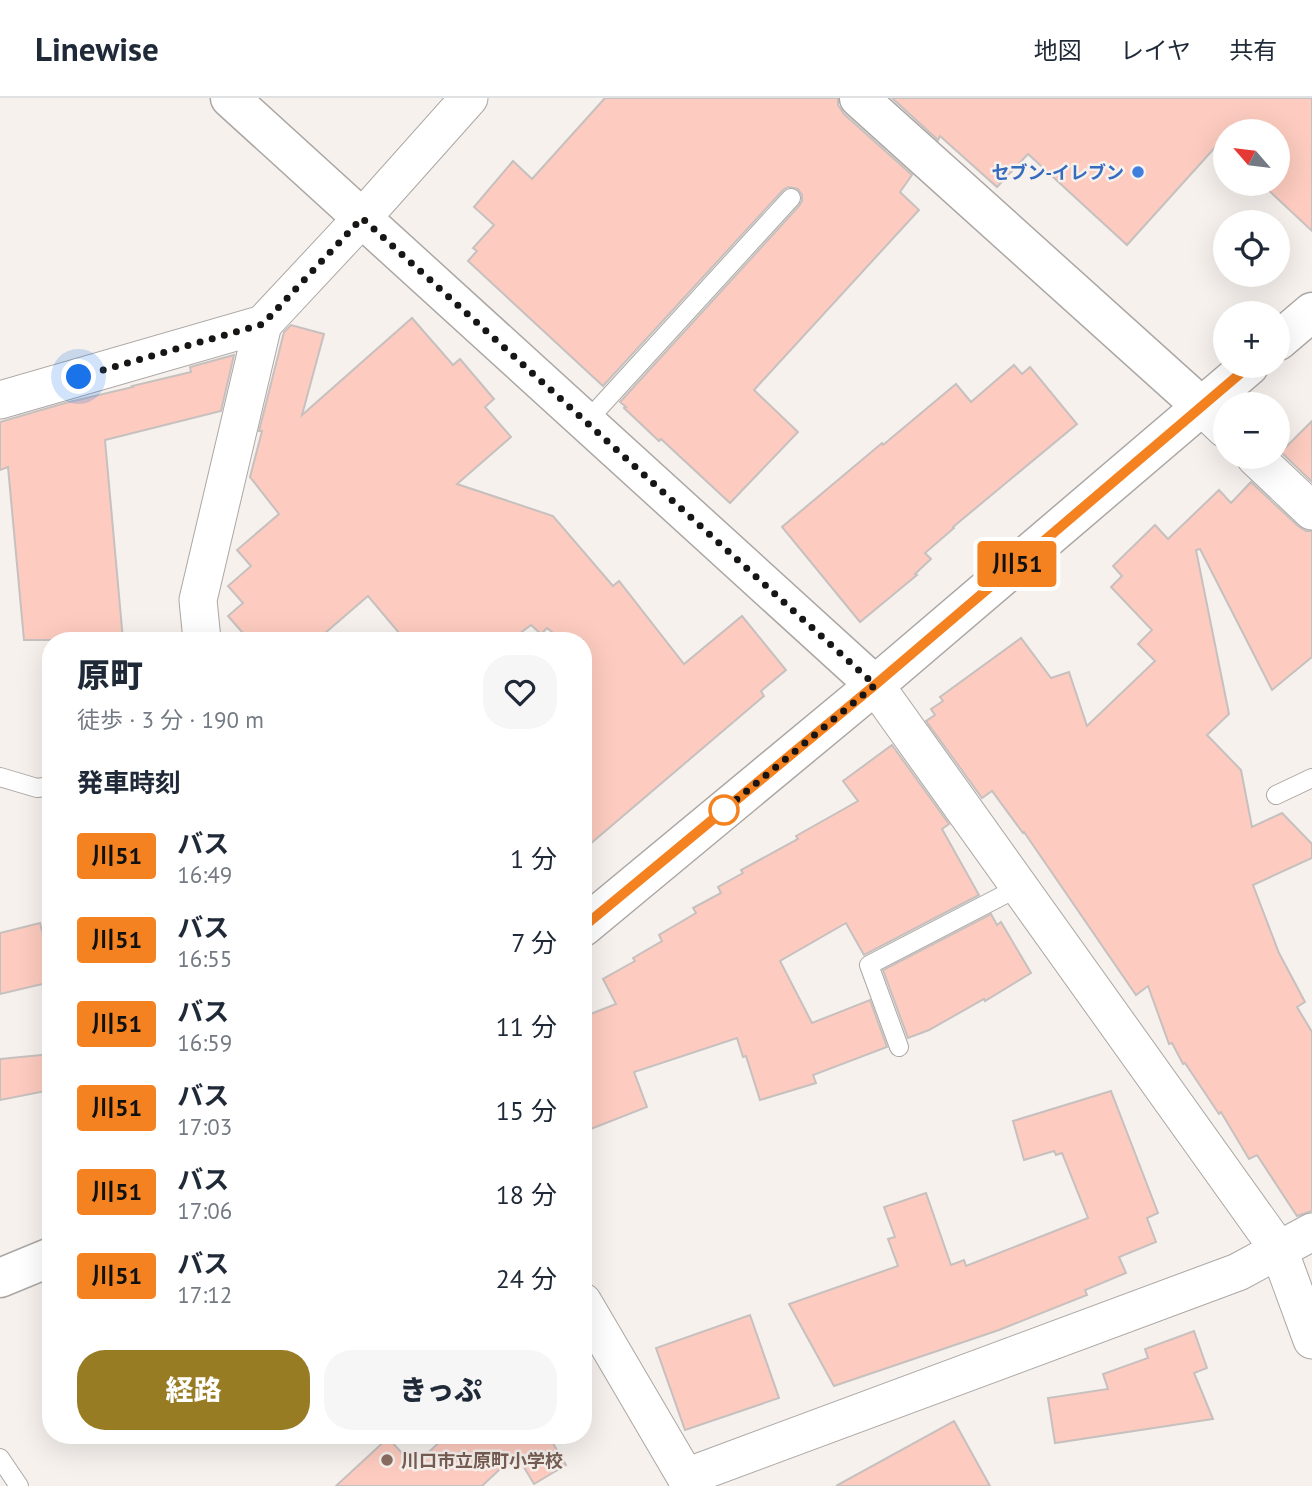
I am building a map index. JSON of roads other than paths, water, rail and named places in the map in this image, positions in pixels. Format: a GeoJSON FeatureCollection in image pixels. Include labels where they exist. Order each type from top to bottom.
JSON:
{"type":"FeatureCollection","features":[{"type":"Feature","properties":{"kind":"street"},"geometry":{"type":"LineString","coordinates":[[230,98],[875,685],[1279,1250],[1312,1340]]}},
{"type":"Feature","properties":{"kind":"street"},"geometry":{"type":"LineString","coordinates":[[201,632],[198,600],[263,324],[469,98]]}},
{"type":"Feature","properties":{"kind":"street"},"geometry":{"type":"LineString","coordinates":[[592,920],[875,685],[1213,417],[859,98]]}},
{"type":"Feature","properties":{"kind":"street"},"geometry":{"type":"LineString","coordinates":[[1290,331],[1312,312]]}},
{"type":"Feature","properties":{"kind":"street"},"geometry":{"type":"LineString","coordinates":[[0,400],[263,324]]}},
{"type":"Feature","properties":{"kind":"street"},"geometry":{"type":"LineString","coordinates":[[1268,469],[1312,511]]}},
{"type":"Feature","properties":{"kind":"street"},"geometry":{"type":"LineString","coordinates":[[592,1317],[688,1481],[1238,1272],[1312,1231]]}},
{"type":"Feature","properties":{"kind":"street"},"geometry":{"type":"LineString","coordinates":[[0,1278],[42,1260]]}},
{"type":"Feature","properties":{"kind":"lane"},"geometry":{"type":"LineString","coordinates":[[586,422],[791,198]]}},
{"type":"Feature","properties":{"kind":"lane"},"geometry":{"type":"LineString","coordinates":[[0,777],[42,787]]}},
{"type":"Feature","properties":{"kind":"lane"},"geometry":{"type":"LineString","coordinates":[[1276,795],[1312,778]]}},
{"type":"Feature","properties":{"kind":"lane"},"geometry":{"type":"LineString","coordinates":[[899,1047],[869,965],[1019,887]]}},
{"type":"Feature","properties":{"kind":"lane"},"geometry":{"type":"LineString","coordinates":[[0,1458],[19,1486]]}},
{"type":"Feature","properties":{"kind":"place","name":"セブン-イレブン"},"geometry":{"type":"Point","coordinates":[1138,172]}},
{"type":"Feature","properties":{"kind":"place","name":"川口市立原町小学校"},"geometry":{"type":"Point","coordinates":[387,1460]}}]}
